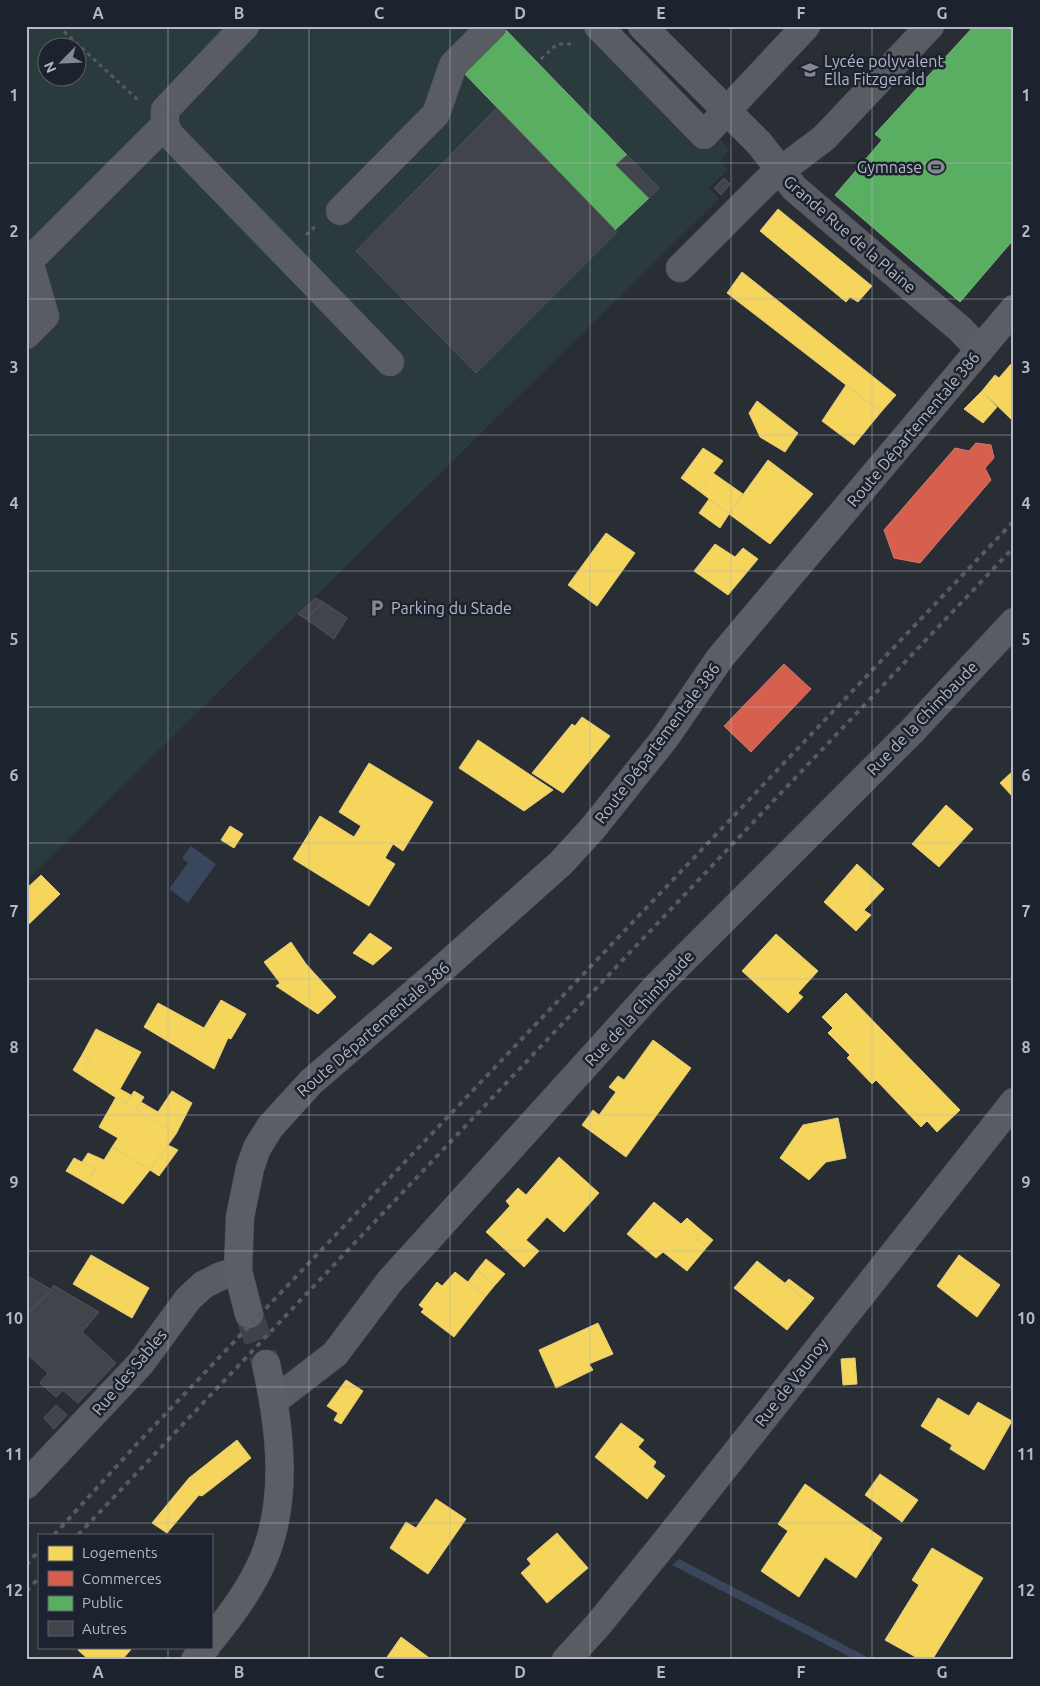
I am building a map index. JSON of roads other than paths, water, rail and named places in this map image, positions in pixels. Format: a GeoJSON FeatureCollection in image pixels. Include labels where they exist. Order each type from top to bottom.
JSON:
{"type":"FeatureCollection","features":[{"type":"Feature","properties":{"kind":"main road","name":"Route Départementale 386"},"geometry":{"type":"LineString","coordinates":[[250,1314],[238,1271],[240,1217],[250,1168],[257,1148],[270,1127],[311,1082],[561,863],[593,828],[665,738],[726,652],[1014,309]]}},
{"type":"Feature","properties":{"kind":"main road"},"geometry":{"type":"LineString","coordinates":[[212,1639],[249,1588],[263,1559],[272,1534],[277,1505],[279,1436],[266,1364]]}},
{"type":"Feature","properties":{"kind":"main road"},"geometry":{"type":"LineString","coordinates":[[195,1660],[205,1648]]}},
{"type":"Feature","properties":{"kind":"street"},"geometry":{"type":"LineString","coordinates":[[245,26],[165,110],[165,125],[170,135],[390,362]]}},
{"type":"Feature","properties":{"kind":"street"},"geometry":{"type":"LineString","coordinates":[[340,211],[436,114],[453,65],[492,26]]}},
{"type":"Feature","properties":{"kind":"street"},"geometry":{"type":"LineString","coordinates":[[598,26],[704,135],[806,26]]}},
{"type":"Feature","properties":{"kind":"street","name":"Grande Rue de la Plaine"},"geometry":{"type":"LineString","coordinates":[[642,26],[759,143],[794,188],[960,330],[980,350]]}},
{"type":"Feature","properties":{"kind":"street"},"geometry":{"type":"LineString","coordinates":[[680,268],[754,193],[824,138],[930,26]]}},
{"type":"Feature","properties":{"kind":"street"},"geometry":{"type":"LineString","coordinates":[[26,335],[45,316],[29,260],[165,125]]}},
{"type":"Feature","properties":{"kind":"street","name":"Rue de la Chimbaude"},"geometry":{"type":"LineString","coordinates":[[274,1401],[335,1354],[390,1281],[658,985],[912,731],[1014,622]]}},
{"type":"Feature","properties":{"kind":"street","name":"Rue de Vaunoy"},"geometry":{"type":"LineString","coordinates":[[566,1660],[598,1625],[663,1545],[1014,1102]]}},
{"type":"Feature","properties":{"kind":"street","name":"Rue des Sables"},"geometry":{"type":"LineString","coordinates":[[26,1485],[141,1363],[188,1299],[203,1285],[221,1276],[238,1271]]}},
{"type":"Feature","properties":{"kind":"water"},"geometry":{"type":"Polygon","coordinates":[[[191,846],[216,864],[188,903],[169,889],[188,863],[182,858],[191,846]]]}},
{"type":"Feature","properties":{"kind":"water"},"geometry":{"type":"Polygon","coordinates":[[[679,1559],[873,1660],[856,1660],[672,1565],[679,1559]]]}},
{"type":"Feature","properties":{"kind":"tunnel"},"geometry":{"type":"LineString","coordinates":[[249,1314],[266,1364]]}},
{"type":"Feature","properties":{"kind":"railway"},"geometry":{"type":"LineString","coordinates":[[55,1534],[135,1446],[1014,521]]}},
{"type":"Feature","properties":{"kind":"railway"},"geometry":{"type":"LineString","coordinates":[[79,1534],[1014,547]]}},
{"type":"Feature","properties":{"kind":"railway"},"geometry":{"type":"LineString","coordinates":[[26,1565],[38,1552]]}},
{"type":"Feature","properties":{"kind":"railway"},"geometry":{"type":"LineString","coordinates":[[26,1591],[38,1579]]}},
{"type":"Feature","properties":{"kind":"place","name":"Lycée polyvalent Ella Fitzgerald"},"geometry":{"type":"Point","coordinates":[810,70]}},
{"type":"Feature","properties":{"kind":"place","name":"Gymnase"},"geometry":{"type":"Point","coordinates":[936,167]}},
{"type":"Feature","properties":{"kind":"place","name":"Parking du Stade"},"geometry":{"type":"Point","coordinates":[377,608]}}]}
